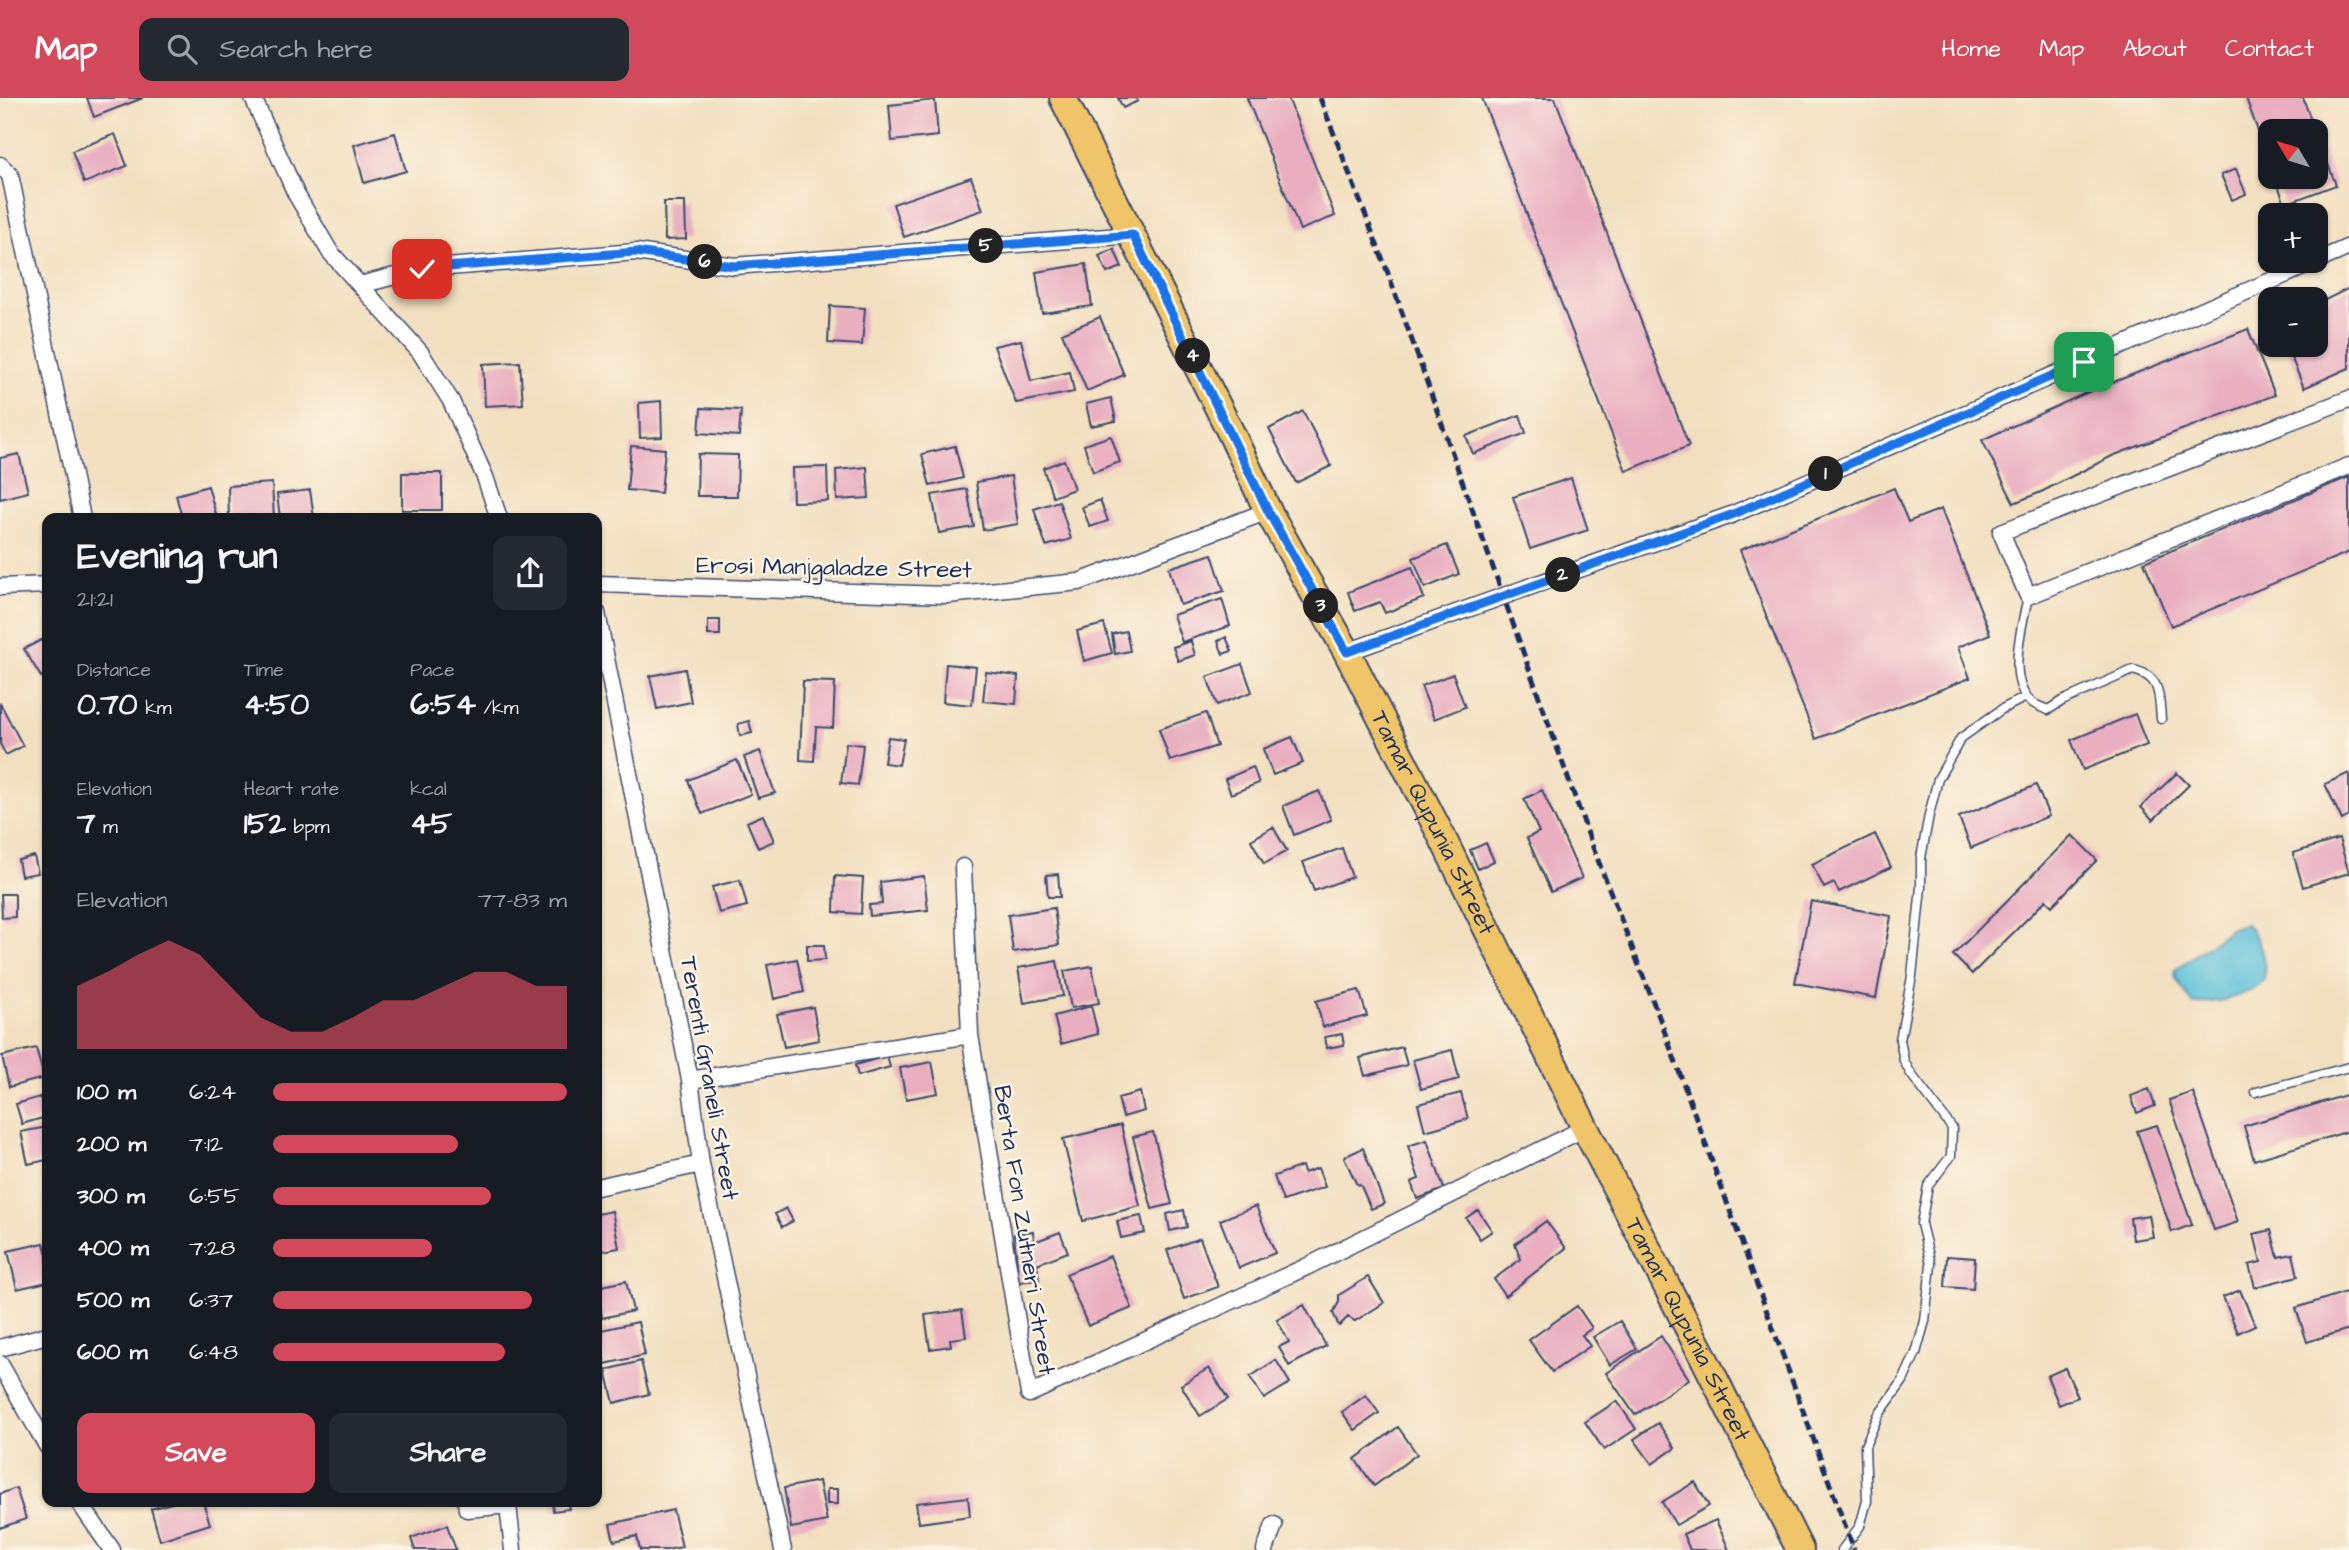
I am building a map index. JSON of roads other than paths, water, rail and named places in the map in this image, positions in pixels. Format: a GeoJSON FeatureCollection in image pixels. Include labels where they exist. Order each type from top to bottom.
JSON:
{"type":"FeatureCollection","features":[{"type":"Feature","properties":{"kind":"main road","name":"Tamar Qupunia Street"},"geometry":{"type":"LineString","coordinates":[[1063,98],[1268,511],[1347,652],[1442,837],[1585,1128],[1800,1550]]}},
{"type":"Feature","properties":{"kind":"street"},"geometry":{"type":"LineString","coordinates":[[253,98],[296,194],[330,252],[420,352],[451,401],[485,477],[497,513]]}},
{"type":"Feature","properties":{"kind":"street"},"geometry":{"type":"LineString","coordinates":[[0,164],[10,175],[81,513]]}},
{"type":"Feature","properties":{"kind":"street"},"geometry":{"type":"LineString","coordinates":[[360,285],[422,269],[636,252],[734,266],[1133,235]]}},
{"type":"Feature","properties":{"kind":"street"},"geometry":{"type":"LineString","coordinates":[[1347,652],[1731,515],[2349,247]]}},
{"type":"Feature","properties":{"kind":"street"},"geometry":{"type":"LineString","coordinates":[[2349,399],[2001,532],[2028,596],[2349,466]]}},
{"type":"Feature","properties":{"kind":"street","name":"Erosi Manjgaladze Street"},"geometry":{"type":"LineString","coordinates":[[602,584],[947,596],[1079,582],[1268,511]]}},
{"type":"Feature","properties":{"kind":"street"},"geometry":{"type":"LineString","coordinates":[[0,587],[42,585]]}},
{"type":"Feature","properties":{"kind":"street","name":"Terenti Graneli Street"},"geometry":{"type":"LineString","coordinates":[[602,638],[690,1080],[701,1164],[783,1550]]}},
{"type":"Feature","properties":{"kind":"street"},"geometry":{"type":"LineString","coordinates":[[690,1080],[970,1035],[963,867]]}},
{"type":"Feature","properties":{"kind":"street","name":"Berta Fon Zutneri Street"},"geometry":{"type":"LineString","coordinates":[[970,1035],[1029,1394],[1306,1267],[1585,1128]]}},
{"type":"Feature","properties":{"kind":"street"},"geometry":{"type":"LineString","coordinates":[[602,1186],[701,1164]]}},
{"type":"Feature","properties":{"kind":"street"},"geometry":{"type":"LineString","coordinates":[[0,1348],[42,1336]]}},
{"type":"Feature","properties":{"kind":"street"},"geometry":{"type":"LineString","coordinates":[[0,1364],[42,1437]]}},
{"type":"Feature","properties":{"kind":"street"},"geometry":{"type":"LineString","coordinates":[[82,1507],[112,1550]]}},
{"type":"Feature","properties":{"kind":"street"},"geometry":{"type":"LineString","coordinates":[[467,1507],[488,1507]]}},
{"type":"Feature","properties":{"kind":"street"},"geometry":{"type":"LineString","coordinates":[[508,1507],[513,1550]]}},
{"type":"Feature","properties":{"kind":"street"},"geometry":{"type":"LineString","coordinates":[[1265,1550],[1274,1525]]}},
{"type":"Feature","properties":{"kind":"lane"},"geometry":{"type":"LineString","coordinates":[[2028,596],[2019,639],[2018,666],[2026,697],[2048,710],[2062,701],[2133,670],[2148,676],[2158,686],[2161,719]]}},
{"type":"Feature","properties":{"kind":"lane"},"geometry":{"type":"LineString","coordinates":[[1842,1550],[1860,1526],[1867,1501],[1865,1446],[1878,1416],[1903,1381],[1916,1353],[1925,1321],[1931,1264],[1921,1224],[1928,1186],[1951,1156],[1952,1128],[1912,1074],[1905,1061],[1900,1040],[1912,976],[1921,887],[1921,858],[1929,815],[1938,779],[1961,738],[2002,709],[2026,697]]}},
{"type":"Feature","properties":{"kind":"lane"},"geometry":{"type":"LineString","coordinates":[[2256,1092],[2349,1067]]}},
{"type":"Feature","properties":{"kind":"water"},"geometry":{"type":"Polygon","coordinates":[[[2245,924],[2262,951],[2263,983],[2229,998],[2193,1004],[2176,979],[2175,970],[2232,928],[2245,924]]]}},
{"type":"Feature","properties":{"kind":"railway"},"geometry":{"type":"LineString","coordinates":[[1320,98],[1388,273],[1589,837],[1661,1022],[1854,1550]]}}]}
